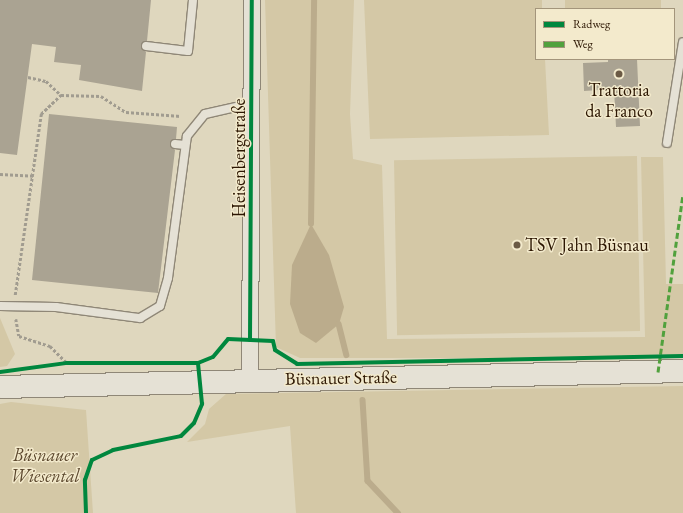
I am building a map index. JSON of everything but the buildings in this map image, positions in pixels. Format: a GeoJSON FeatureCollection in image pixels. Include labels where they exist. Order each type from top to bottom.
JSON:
{"type":"FeatureCollection","features":[{"type":"Feature","properties":{"kind":"street","name":"Heisenbergstraße"},"geometry":{"type":"LineString","coordinates":[[250,380],[253,103],[252,0]]}},
{"type":"Feature","properties":{"kind":"street","name":"Büsnauer Straße"},"geometry":{"type":"LineString","coordinates":[[0,387],[683,371]]}},
{"type":"Feature","properties":{"kind":"lane"},"geometry":{"type":"LineString","coordinates":[[146,46],[188,51],[193,0]]}},
{"type":"Feature","properties":{"kind":"lane"},"geometry":{"type":"LineString","coordinates":[[667,143],[683,42]]}},
{"type":"Feature","properties":{"kind":"lane"},"geometry":{"type":"LineString","coordinates":[[0,306],[56,308],[140,318],[160,306],[185,145],[192,126],[205,114],[253,103]]}},
{"type":"Feature","properties":{"kind":"lane"},"geometry":{"type":"LineString","coordinates":[[176,144],[185,145]]}},
{"type":"Feature","properties":{"kind":"path"},"geometry":{"type":"LineString","coordinates":[[28,77],[46,81],[61,95],[101,96],[126,112],[182,116]]}},
{"type":"Feature","properties":{"kind":"path"},"geometry":{"type":"LineString","coordinates":[[61,95],[41,114],[34,176],[13,307],[19,336],[50,346],[67,363]]}},
{"type":"Feature","properties":{"kind":"path"},"geometry":{"type":"LineString","coordinates":[[0,174],[34,176]]}},
{"type":"Feature","properties":{"kind":"green space"},"geometry":{"type":"Polygon","coordinates":[[[265,0],[354,0],[350,114],[353,159],[382,165],[387,339],[645,337],[641,157],[663,157],[666,284],[683,284],[683,358],[300,358],[276,347],[265,0]]]}},
{"type":"Feature","properties":{"kind":"green space"},"geometry":{"type":"Polygon","coordinates":[[[364,0],[542,0],[542,8],[535,8],[535,60],[545,60],[549,135],[370,139],[364,0]]]}},
{"type":"Feature","properties":{"kind":"green space"},"geometry":{"type":"Polygon","coordinates":[[[565,0],[661,0],[661,8],[565,8],[565,0]]]}},
{"type":"Feature","properties":{"kind":"green space","name":"TSV Jahn Büsnau"},"geometry":{"type":"Polygon","coordinates":[[[637,156],[640,331],[397,335],[394,160],[637,156]]]}},
{"type":"Feature","properties":{"kind":"green space"},"geometry":{"type":"Polygon","coordinates":[[[0,318],[15,354],[7,366],[0,367],[0,318]]]}},
{"type":"Feature","properties":{"kind":"green space"},"geometry":{"type":"Polygon","coordinates":[[[683,386],[683,513],[296,513],[290,426],[187,442],[205,424],[209,409],[226,394],[683,386]]]}},
{"type":"Feature","properties":{"kind":"green space","name":"Büsnauer Wiesental"},"geometry":{"type":"Polygon","coordinates":[[[11,402],[86,410],[93,513],[0,513],[0,404],[11,402]]]}},
{"type":"Feature","properties":{"kind":"shaded area"},"geometry":{"type":"Polygon","coordinates":[[[311,224],[329,255],[344,307],[339,324],[316,343],[300,333],[290,304],[292,265],[311,224]]]}},
{"type":"Feature","properties":{"kind":"waterway"},"geometry":{"type":"LineString","coordinates":[[311,224],[314,0]]}},
{"type":"Feature","properties":{"kind":"waterway"},"geometry":{"type":"LineString","coordinates":[[339,324],[347,355]]}},
{"type":"Feature","properties":{"kind":"waterway"},"geometry":{"type":"LineString","coordinates":[[363,400],[368,481],[398,513]]}},
{"type":"Feature","properties":{"kind":"marked path"},"geometry":{"type":"LineString","coordinates":[[658,372],[683,195]]}},
{"type":"Feature","properties":{"kind":"cycle path"},"geometry":{"type":"LineString","coordinates":[[250,340],[252,0]]}},
{"type":"Feature","properties":{"kind":"cycle path"},"geometry":{"type":"LineString","coordinates":[[0,372],[67,363],[198,363],[213,357],[228,339],[273,341],[275,350],[297,364],[683,356]]}},
{"type":"Feature","properties":{"kind":"cycle path"},"geometry":{"type":"LineString","coordinates":[[86,513],[85,480],[92,460],[113,450],[181,436],[194,423],[202,404],[198,363]]}},
{"type":"Feature","properties":{"kind":"place","name":"Trattoria da Franco"},"geometry":{"type":"Point","coordinates":[619,74]}},
{"type":"Feature","properties":{"kind":"place","name":"TSV Jahn Büsnau"},"geometry":{"type":"Point","coordinates":[517,245]}}]}
